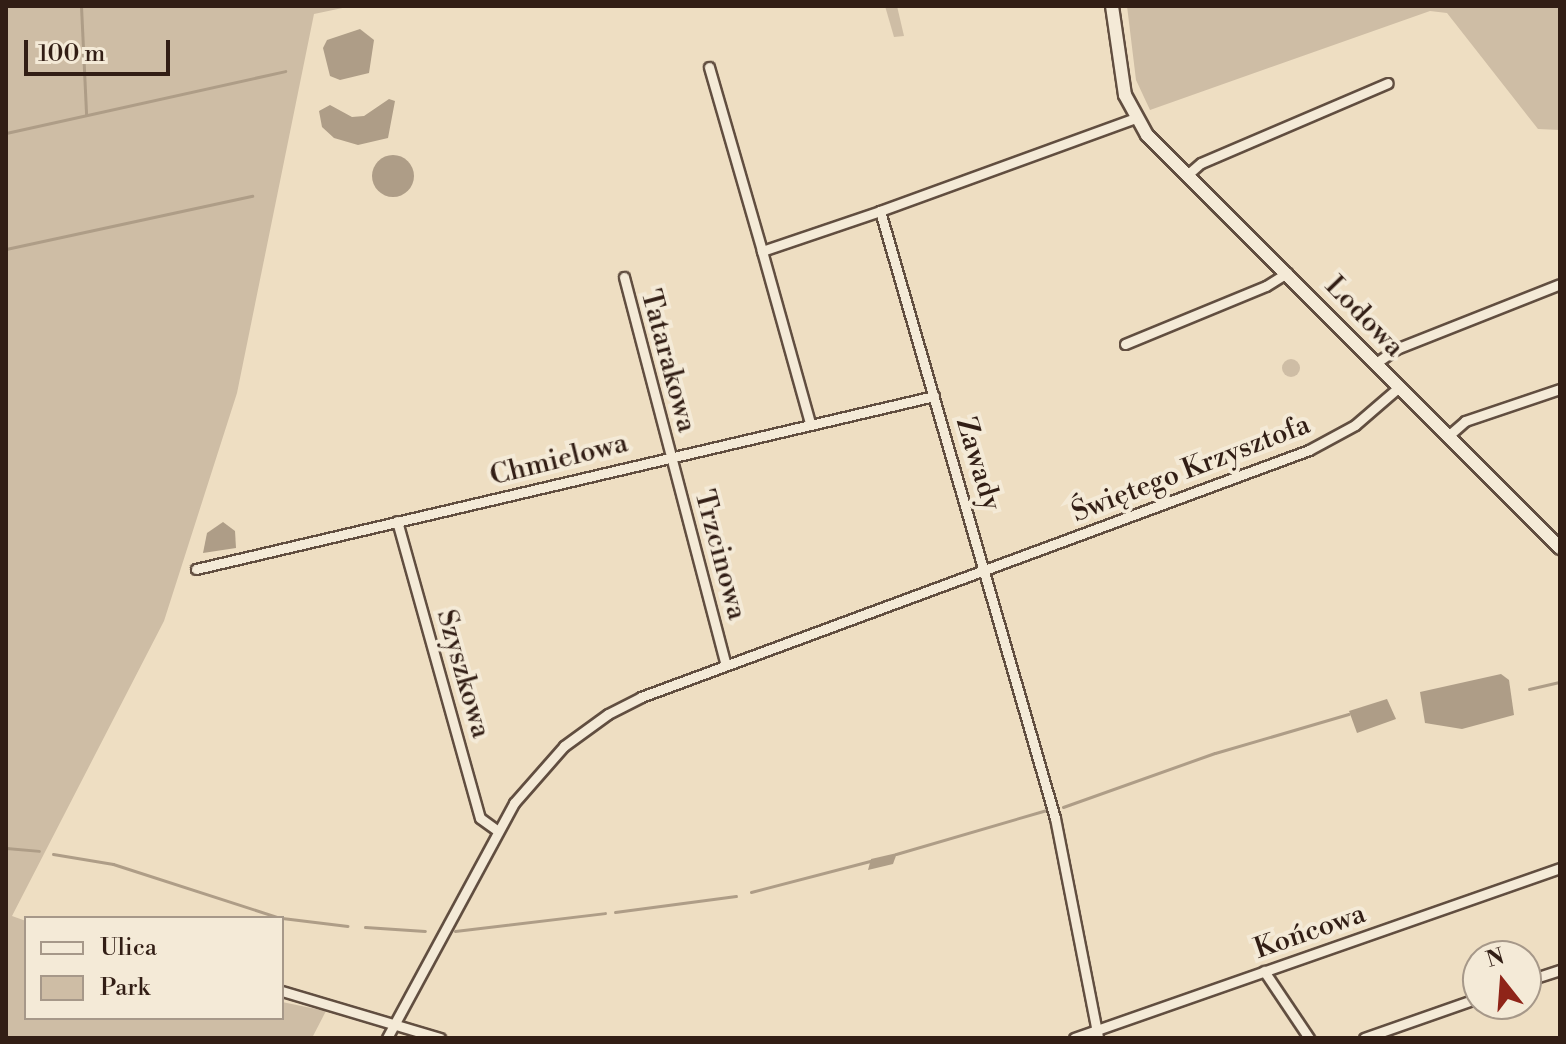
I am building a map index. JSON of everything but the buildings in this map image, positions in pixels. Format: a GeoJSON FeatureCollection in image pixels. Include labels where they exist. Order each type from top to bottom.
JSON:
{"type":"FeatureCollection","features":[{"type":"Feature","properties":{"kind":"street"},"geometry":{"type":"LineString","coordinates":[[762,251],[1135,118],[1119,70],[1112,6]]}},
{"type":"Feature","properties":{"kind":"street"},"geometry":{"type":"LineString","coordinates":[[709,67],[810,423]]}},
{"type":"Feature","properties":{"kind":"street"},"geometry":{"type":"LineString","coordinates":[[1187,175],[1201,163],[1388,83]]}},
{"type":"Feature","properties":{"kind":"street","name":"Lodowa"},"geometry":{"type":"LineString","coordinates":[[1135,118],[1187,175],[1560,548]]}},
{"type":"Feature","properties":{"kind":"street","name":"Zawady"},"geometry":{"type":"LineString","coordinates":[[880,211],[1059,832],[1097,1034]]}},
{"type":"Feature","properties":{"kind":"street"},"geometry":{"type":"LineString","coordinates":[[1125,344],[1266,286],[1287,273]]}},
{"type":"Feature","properties":{"kind":"street","name":"Tatarakowa"},"geometry":{"type":"LineString","coordinates":[[624,277],[670,456]]}},
{"type":"Feature","properties":{"kind":"street"},"geometry":{"type":"LineString","coordinates":[[1376,363],[1396,349],[1560,284]]}},
{"type":"Feature","properties":{"kind":"street","name":"Świętego Krzysztofa"},"geometry":{"type":"LineString","coordinates":[[387,1038],[498,831],[530,781],[580,732],[641,697],[1309,450],[1355,425],[1399,387]]}},
{"type":"Feature","properties":{"kind":"street"},"geometry":{"type":"LineString","coordinates":[[1448,436],[1465,421],[1560,389]]}},
{"type":"Feature","properties":{"kind":"street","name":"Chmielowa"},"geometry":{"type":"LineString","coordinates":[[196,569],[934,396]]}},
{"type":"Feature","properties":{"kind":"street","name":"Trzcinowa"},"geometry":{"type":"LineString","coordinates":[[670,456],[726,665]]}},
{"type":"Feature","properties":{"kind":"street","name":"Szyszkowa"},"geometry":{"type":"LineString","coordinates":[[397,521],[480,818],[498,831]]}},
{"type":"Feature","properties":{"kind":"street","name":"Końcowa"},"geometry":{"type":"LineString","coordinates":[[1074,1038],[1097,1034],[1264,971],[1560,868]]}},
{"type":"Feature","properties":{"kind":"street"},"geometry":{"type":"LineString","coordinates":[[1264,971],[1309,1038]]}},
{"type":"Feature","properties":{"kind":"street"},"geometry":{"type":"LineString","coordinates":[[284,992],[440,1038]]}},
{"type":"Feature","properties":{"kind":"street"},"geometry":{"type":"LineString","coordinates":[[1364,1038],[1462,1004]]}},
{"type":"Feature","properties":{"kind":"green space"},"geometry":{"type":"Polygon","coordinates":[[[6,6],[352,6],[314,14],[237,393],[164,621],[12,916],[24,920],[24,1020],[284,1020],[284,1002],[326,1011],[312,1038],[6,1038],[6,6]]]}},
{"type":"Feature","properties":{"kind":"green space"},"geometry":{"type":"Polygon","coordinates":[[[885,6],[897,6],[904,36],[894,37],[885,6]]]}},
{"type":"Feature","properties":{"kind":"green space"},"geometry":{"type":"Polygon","coordinates":[[[1127,6],[1560,6],[1560,130],[1538,129],[1447,13],[1430,11],[1150,110],[1136,80],[1127,6]]]}},
{"type":"Feature","properties":{"kind":"green space"},"geometry":{"type":"Polygon","coordinates":[[[1211,207],[1276,271],[1276,275],[1207,208],[1211,207]]]}},
{"type":"Feature","properties":{"kind":"green space"},"geometry":{"type":"Polygon","coordinates":[[[1291,359],[1300,368],[1291,377],[1282,368],[1291,359]]]}},
{"type":"Feature","properties":{"kind":"shaded area"},"geometry":{"type":"Polygon","coordinates":[[[360,29],[374,40],[369,73],[340,80],[330,76],[323,48],[327,40],[360,29]]]}},
{"type":"Feature","properties":{"kind":"shaded area"},"geometry":{"type":"Polygon","coordinates":[[[389,99],[395,101],[388,138],[358,145],[334,138],[322,127],[319,111],[330,105],[352,117],[364,116],[389,99]]]}},
{"type":"Feature","properties":{"kind":"shaded area"},"geometry":{"type":"Polygon","coordinates":[[[393,155],[408,161],[414,176],[408,191],[393,197],[378,191],[372,176],[378,161],[393,155]]]}},
{"type":"Feature","properties":{"kind":"shaded area"},"geometry":{"type":"Polygon","coordinates":[[[223,522],[235,531],[236,548],[203,553],[207,533],[223,522]]]}},
{"type":"Feature","properties":{"kind":"shaded area"},"geometry":{"type":"Polygon","coordinates":[[[1501,674],[1509,680],[1514,715],[1462,729],[1425,723],[1420,692],[1501,674]]]}},
{"type":"Feature","properties":{"kind":"shaded area"},"geometry":{"type":"Polygon","coordinates":[[[1387,699],[1396,719],[1357,733],[1349,711],[1387,699]]]}},
{"type":"Feature","properties":{"kind":"shaded area"},"geometry":{"type":"Polygon","coordinates":[[[897,853],[893,864],[868,870],[871,859],[897,853]]]}},
{"type":"Feature","properties":{"kind":"waterway"},"geometry":{"type":"LineString","coordinates":[[81,6],[86,114]]}},
{"type":"Feature","properties":{"kind":"waterway"},"geometry":{"type":"LineString","coordinates":[[6,133],[285,71]]}},
{"type":"Feature","properties":{"kind":"waterway"},"geometry":{"type":"LineString","coordinates":[[6,249],[252,196]]}},
{"type":"Feature","properties":{"kind":"waterway"},"geometry":{"type":"LineString","coordinates":[[1529,689],[1560,682]]}},
{"type":"Feature","properties":{"kind":"waterway"},"geometry":{"type":"LineString","coordinates":[[1063,807],[1215,753],[1348,714]]}},
{"type":"Feature","properties":{"kind":"waterway"},"geometry":{"type":"LineString","coordinates":[[896,854],[1046,810]]}},
{"type":"Feature","properties":{"kind":"waterway"},"geometry":{"type":"LineString","coordinates":[[6,848],[39,851]]}},
{"type":"Feature","properties":{"kind":"waterway"},"geometry":{"type":"LineString","coordinates":[[53,854],[113,864],[274,916]]}},
{"type":"Feature","properties":{"kind":"waterway"},"geometry":{"type":"LineString","coordinates":[[751,892],[870,861]]}},
{"type":"Feature","properties":{"kind":"waterway"},"geometry":{"type":"LineString","coordinates":[[615,912],[736,896]]}},
{"type":"Feature","properties":{"kind":"waterway"},"geometry":{"type":"LineString","coordinates":[[455,931],[605,913]]}},
{"type":"Feature","properties":{"kind":"waterway"},"geometry":{"type":"LineString","coordinates":[[284,918],[348,926]]}},
{"type":"Feature","properties":{"kind":"waterway"},"geometry":{"type":"LineString","coordinates":[[365,927],[425,931]]}}]}
